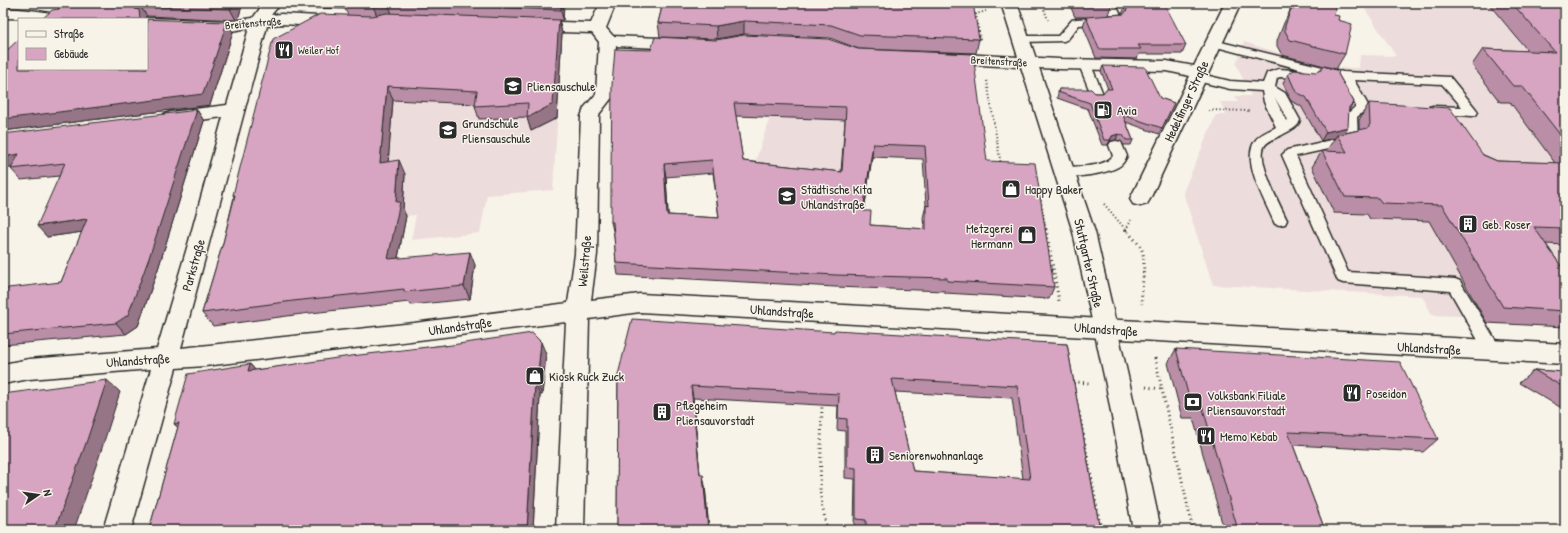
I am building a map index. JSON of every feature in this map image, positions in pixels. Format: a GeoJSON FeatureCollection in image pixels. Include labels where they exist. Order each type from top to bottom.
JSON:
{"type":"FeatureCollection","features":[{"type":"Feature","properties":{"kind":"street","name":"Parkstraße"},"geometry":{"type":"LineString","coordinates":[[117,530],[165,358],[200,241],[234,110],[259,22],[273,3]]}},
{"type":"Feature","properties":{"kind":"street","name":"Weilstraße"},"geometry":{"type":"LineString","coordinates":[[570,530],[578,311],[586,254],[590,117],[591,112],[605,95],[603,34],[608,3]]}},
{"type":"Feature","properties":{"kind":"street","name":"Stuttgarter Straße"},"geometry":{"type":"LineString","coordinates":[[1009,3],[1084,232],[1147,530]]}},
{"type":"Feature","properties":{"kind":"street","name":"Hedelfinger Straße"},"geometry":{"type":"LineString","coordinates":[[1140,200],[1198,74],[1233,3]]}},
{"type":"Feature","properties":{"kind":"street"},"geometry":{"type":"LineString","coordinates":[[3,13],[28,14],[52,18]]}},
{"type":"Feature","properties":{"kind":"street","name":"Breitenstraße"},"geometry":{"type":"LineString","coordinates":[[148,23],[231,26],[281,19],[356,23]]}},
{"type":"Feature","properties":{"kind":"street"},"geometry":{"type":"LineString","coordinates":[[518,25],[696,45]]}},
{"type":"Feature","properties":{"kind":"street","name":"Breitenstraße"},"geometry":{"type":"LineString","coordinates":[[926,58],[1085,65],[1171,66],[1198,74]]}},
{"type":"Feature","properties":{"kind":"street"},"geometry":{"type":"LineString","coordinates":[[151,120],[234,110]]}},
{"type":"Feature","properties":{"kind":"street","name":"Uhlandstraße"},"geometry":{"type":"LineString","coordinates":[[3,374],[29,369],[213,355],[414,332],[640,303],[1565,354]]}},
{"type":"Feature","properties":{"kind":"lane"},"geometry":{"type":"LineString","coordinates":[[1022,39],[1060,39],[1064,37],[1076,22],[1115,21],[1117,19],[1110,3]]}},
{"type":"Feature","properties":{"kind":"lane"},"geometry":{"type":"LineString","coordinates":[[1213,43],[1346,77],[1363,107]]}},
{"type":"Feature","properties":{"kind":"lane"},"geometry":{"type":"LineString","coordinates":[[1085,65],[1097,94]]}},
{"type":"Feature","properties":{"kind":"lane"},"geometry":{"type":"LineString","coordinates":[[1282,130],[1282,125],[1267,97],[1271,76],[1275,73],[1446,80],[1472,112],[1418,110]]}},
{"type":"Feature","properties":{"kind":"lane"},"geometry":{"type":"LineString","coordinates":[[1198,74],[1230,85],[1268,87],[1281,96],[1294,120],[1293,123],[1259,143],[1256,152],[1259,165],[1280,220]]}},
{"type":"Feature","properties":{"kind":"lane"},"geometry":{"type":"LineString","coordinates":[[1379,108],[1363,107],[1350,116],[1351,139],[1349,141],[1292,153],[1289,155],[1343,277],[1455,285],[1493,351]]}},
{"type":"Feature","properties":{"kind":"lane"},"geometry":{"type":"LineString","coordinates":[[1064,172],[1095,170],[1116,162],[1120,156],[1116,145]]}},
{"type":"Feature","properties":{"kind":"path"},"geometry":{"type":"LineString","coordinates":[[989,9],[976,14],[1001,166],[1007,166]]}},
{"type":"Feature","properties":{"kind":"path"},"geometry":{"type":"LineString","coordinates":[[1182,108],[1275,112]]}},
{"type":"Feature","properties":{"kind":"path"},"geometry":{"type":"LineString","coordinates":[[1037,183],[1063,326]]}},
{"type":"Feature","properties":{"kind":"path"},"geometry":{"type":"LineString","coordinates":[[1562,252],[1565,256]]}},
{"type":"Feature","properties":{"kind":"path"},"geometry":{"type":"LineString","coordinates":[[1149,332],[1193,530]]}},
{"type":"Feature","properties":{"kind":"path"},"geometry":{"type":"LineString","coordinates":[[1073,375],[1075,390]]}},
{"type":"Feature","properties":{"kind":"path"},"geometry":{"type":"LineString","coordinates":[[822,399],[820,492],[827,530]]}},
{"type":"Feature","properties":{"kind":"path"},"geometry":{"type":"LineString","coordinates":[[1078,406],[1101,530]]}},
{"type":"Feature","properties":{"kind":"shaded area"},"geometry":{"type":"Polygon","coordinates":[[[1361,3],[1565,3],[1565,327],[1487,323],[1484,317],[1432,315],[1422,296],[1213,285],[1183,192],[1216,115],[1226,115],[1220,102],[1238,102],[1235,96],[1251,96],[1236,64],[1244,42],[1328,68],[1359,68],[1360,55],[1396,56],[1361,3]]]}},
{"type":"Feature","properties":{"kind":"shaded area","name":"Grundschule Pliensauschule"},"geometry":{"type":"Polygon","coordinates":[[[561,58],[553,190],[487,195],[480,233],[411,240],[416,215],[325,224],[344,95],[561,58]]]}},
{"type":"Feature","properties":{"kind":"shaded area"},"geometry":{"type":"Polygon","coordinates":[[[770,117],[844,120],[842,170],[825,205],[747,187],[770,117]]]}},
{"type":"Feature","properties":{"kind":"building"},"geometry":{"type":"Polygon","coordinates":[[[59,3],[233,3],[232,8],[230,9],[135,7],[135,9],[139,10],[140,18],[43,18],[52,10],[59,9],[59,3]]]}},
{"type":"Feature","properties":{"kind":"building"},"geometry":{"type":"Polygon","coordinates":[[[386,3],[373,6],[343,4],[386,3]]]}},
{"type":"Feature","properties":{"kind":"building"},"geometry":{"type":"Polygon","coordinates":[[[395,3],[561,3],[561,10],[395,3]]]}},
{"type":"Feature","properties":{"kind":"building"},"geometry":{"type":"Polygon","coordinates":[[[663,3],[973,3],[979,39],[860,35],[831,25],[744,21],[716,26],[658,23],[663,3]]]}},
{"type":"Feature","properties":{"kind":"building"},"geometry":{"type":"Polygon","coordinates":[[[1295,3],[1336,3],[1334,15],[1339,16],[1338,20],[1352,24],[1345,54],[1290,40],[1285,31],[1285,26],[1291,9],[1293,9],[1295,3]]]}},
{"type":"Feature","properties":{"kind":"building"},"geometry":{"type":"Polygon","coordinates":[[[1512,3],[1565,3],[1565,141],[1522,86],[1513,86],[1483,49],[1555,52],[1512,3]]]}},
{"type":"Feature","properties":{"kind":"building"},"geometry":{"type":"Polygon","coordinates":[[[1126,5],[1165,5],[1186,45],[1138,45],[1141,49],[1099,49],[1086,17],[1124,14],[1127,10],[1126,5]]]}},
{"type":"Feature","properties":{"kind":"building"},"geometry":{"type":"Polygon","coordinates":[[[387,13],[559,20],[553,104],[527,118],[528,103],[475,106],[477,91],[387,86],[380,163],[399,160],[396,202],[400,202],[388,259],[470,252],[464,286],[404,292],[404,289],[202,313],[223,243],[235,195],[233,195],[273,39],[320,14],[372,16],[387,13]]]}},
{"type":"Feature","properties":{"kind":"building"},"geometry":{"type":"Polygon","coordinates":[[[148,19],[227,22],[203,94],[3,119],[3,54],[18,40],[18,70],[148,70],[148,19]]]}},
{"type":"Feature","properties":{"kind":"building"},"geometry":{"type":"Polygon","coordinates":[[[744,35],[828,39],[858,49],[973,54],[987,161],[1035,163],[1054,287],[947,281],[947,278],[836,275],[616,263],[613,222],[611,222],[612,85],[615,49],[651,50],[655,37],[716,40],[744,35]],[[734,103],[743,161],[842,172],[846,107],[734,103]],[[873,144],[863,211],[871,211],[870,225],[926,229],[926,205],[929,206],[925,146],[873,144]],[[712,160],[664,164],[667,215],[719,218],[712,160]]]}},
{"type":"Feature","properties":{"kind":"building"},"geometry":{"type":"Polygon","coordinates":[[[1103,66],[1145,67],[1160,98],[1174,103],[1162,128],[1123,115],[1133,140],[1126,140],[1123,135],[1118,134],[1112,136],[1110,140],[1104,140],[1090,103],[1058,92],[1059,89],[1091,89],[1095,93],[1103,93],[1106,89],[1112,89],[1103,66]]]}},
{"type":"Feature","properties":{"kind":"building"},"geometry":{"type":"Polygon","coordinates":[[[1323,66],[1339,71],[1338,74],[1354,102],[1349,107],[1348,127],[1326,132],[1306,97],[1296,92],[1288,74],[1294,70],[1316,72],[1321,70],[1323,66]]]}},
{"type":"Feature","properties":{"kind":"building"},"geometry":{"type":"Polygon","coordinates":[[[1369,103],[1450,108],[1483,155],[1497,161],[1565,163],[1565,228],[1534,227],[1565,272],[1565,311],[1503,307],[1442,205],[1382,203],[1378,198],[1345,197],[1322,151],[1347,152],[1337,135],[1368,128],[1370,124],[1369,103]]]}},
{"type":"Feature","properties":{"kind":"building"},"geometry":{"type":"Polygon","coordinates":[[[197,110],[149,258],[128,315],[116,323],[3,334],[3,296],[8,288],[61,282],[87,219],[37,226],[65,163],[11,169],[19,154],[3,157],[3,134],[197,110]]]}},
{"type":"Feature","properties":{"kind":"building"},"geometry":{"type":"Polygon","coordinates":[[[632,319],[834,332],[835,330],[1067,344],[1100,530],[866,530],[866,520],[856,519],[856,468],[847,467],[847,419],[838,418],[839,394],[691,386],[700,475],[703,475],[708,530],[617,530],[618,375],[632,319]],[[892,379],[913,471],[1030,479],[1017,386],[892,379]]]}},
{"type":"Feature","properties":{"kind":"building"},"geometry":{"type":"Polygon","coordinates":[[[532,333],[541,342],[537,383],[535,384],[527,530],[149,530],[179,423],[174,424],[188,374],[250,364],[248,371],[351,356],[445,346],[532,333]]]}},
{"type":"Feature","properties":{"kind":"building"},"geometry":{"type":"Polygon","coordinates":[[[1176,349],[1400,362],[1438,439],[1288,432],[1325,530],[1238,530],[1202,405],[1191,405],[1176,349]]]}},
{"type":"Feature","properties":{"kind":"building"},"geometry":{"type":"Polygon","coordinates":[[[1534,370],[1565,372],[1565,388],[1534,370]]]}},
{"type":"Feature","properties":{"kind":"building"},"geometry":{"type":"Polygon","coordinates":[[[107,380],[56,526],[58,526],[56,530],[3,530],[3,394],[107,380]]]}},
{"type":"Feature","properties":{"kind":"place","name":"Weiler Hof"},"geometry":{"type":"Point","coordinates":[284,50]}},
{"type":"Feature","properties":{"kind":"place","name":"Pliensauschule"},"geometry":{"type":"Point","coordinates":[513,86]}},
{"type":"Feature","properties":{"kind":"place","name":"Avia"},"geometry":{"type":"Point","coordinates":[1103,110]}},
{"type":"Feature","properties":{"kind":"place","name":"Grundschule Pliensauschule"},"geometry":{"type":"Point","coordinates":[448,130]}},
{"type":"Feature","properties":{"kind":"place","name":"Happy Baker"},"geometry":{"type":"Point","coordinates":[1011,189]}},
{"type":"Feature","properties":{"kind":"place","name":"Städtische Kita Uhlandstraße"},"geometry":{"type":"Point","coordinates":[787,196]}},
{"type":"Feature","properties":{"kind":"place","name":"Geb. Roser"},"geometry":{"type":"Point","coordinates":[1468,224]}},
{"type":"Feature","properties":{"kind":"place","name":"Metzgerei Hermann"},"geometry":{"type":"Point","coordinates":[1027,235]}},
{"type":"Feature","properties":{"kind":"place","name":"Kiosk Ruck Zuck"},"geometry":{"type":"Point","coordinates":[535,376]}},
{"type":"Feature","properties":{"kind":"place","name":"Poseidon"},"geometry":{"type":"Point","coordinates":[1352,393]}},
{"type":"Feature","properties":{"kind":"place","name":"Volksbank Filiale Pliensauvorstadt"},"geometry":{"type":"Point","coordinates":[1193,402]}},
{"type":"Feature","properties":{"kind":"place","name":"Pflegeheim Pliensauvorstadt"},"geometry":{"type":"Point","coordinates":[662,412]}},
{"type":"Feature","properties":{"kind":"place","name":"Memo Kebab"},"geometry":{"type":"Point","coordinates":[1206,436]}},
{"type":"Feature","properties":{"kind":"place","name":"Seniorenwohnanlage"},"geometry":{"type":"Point","coordinates":[875,455]}}]}
